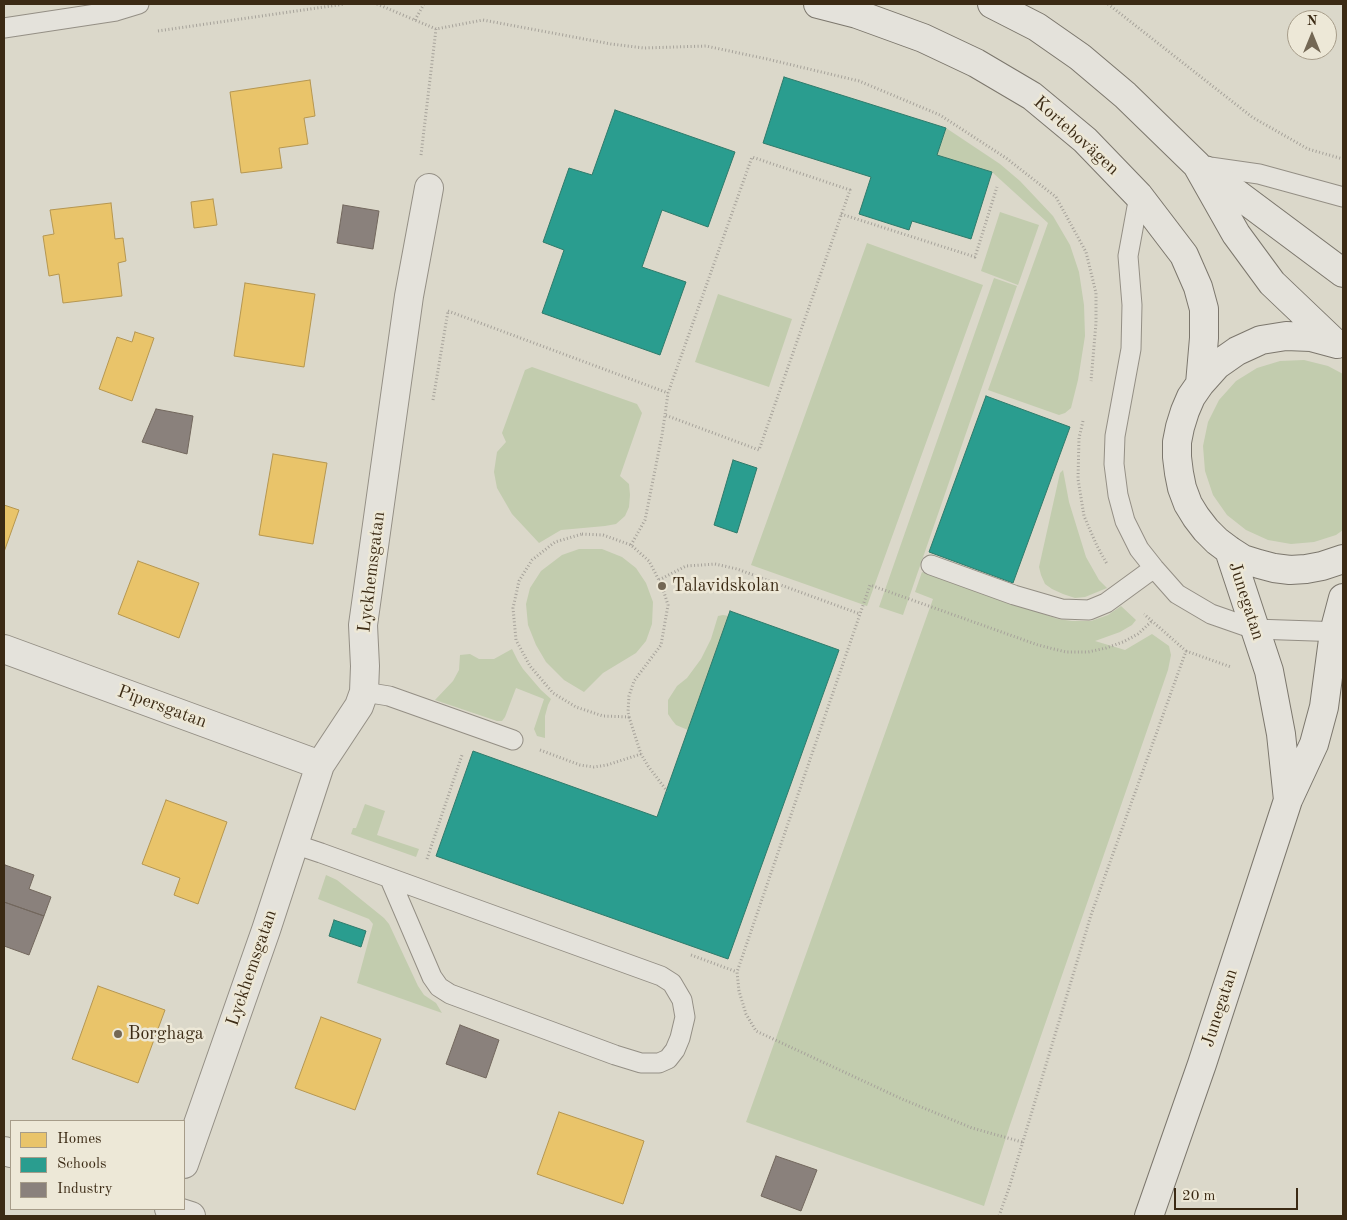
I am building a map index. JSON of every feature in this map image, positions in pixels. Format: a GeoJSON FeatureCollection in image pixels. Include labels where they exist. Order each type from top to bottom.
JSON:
{"type":"FeatureCollection","features":[{"type":"Feature","properties":{"kind":"street","name":"Kortebovägen"},"geometry":{"type":"LineString","coordinates":[[818,4],[857,14],[923,38],[976,63],[1032,96],[1085,140],[1139,196],[1184,255],[1198,287],[1204,310],[1204,338],[1200,384]]}},
{"type":"Feature","properties":{"kind":"street"},"geometry":{"type":"LineString","coordinates":[[992,4],[1037,27],[1080,57],[1125,95],[1198,165],[1343,273]]}},
{"type":"Feature","properties":{"kind":"street"},"geometry":{"type":"LineString","coordinates":[[1198,165],[1236,234],[1272,283],[1339,345]]}},
{"type":"Feature","properties":{"kind":"street","name":"Lyckhemsgatan"},"geometry":{"type":"LineString","coordinates":[[185,1161],[266,930],[320,765],[360,706],[364,692],[363,626],[410,296],[429,188]]}},
{"type":"Feature","properties":{"kind":"street"},"geometry":{"type":"LineString","coordinates":[[1339,345],[1311,337],[1286,336],[1261,340],[1237,351],[1217,365],[1191,397],[1180,426],[1177,458],[1182,488],[1188,504],[1196,517],[1217,541],[1244,559],[1274,568],[1290,570],[1322,566],[1343,559]]}},
{"type":"Feature","properties":{"kind":"street","name":"Junegatan"},"geometry":{"type":"LineString","coordinates":[[1230,550],[1269,671],[1281,734],[1288,800]]}},
{"type":"Feature","properties":{"kind":"street","name":"Junegatan"},"geometry":{"type":"LineString","coordinates":[[1149,1216],[1205,1055],[1288,800],[1314,744],[1324,707],[1339,632],[1343,598]]}},
{"type":"Feature","properties":{"kind":"street","name":"Pipersgatan"},"geometry":{"type":"LineString","coordinates":[[4,649],[320,765]]}},
{"type":"Feature","properties":{"kind":"street"},"geometry":{"type":"LineString","coordinates":[[171,1210],[191,1216]]}},
{"type":"Feature","properties":{"kind":"lane"},"geometry":{"type":"LineString","coordinates":[[4,28],[116,11],[138,4]]}},
{"type":"Feature","properties":{"kind":"lane"},"geometry":{"type":"LineString","coordinates":[[1198,165],[1259,174],[1343,196]]}},
{"type":"Feature","properties":{"kind":"lane"},"geometry":{"type":"LineString","coordinates":[[1139,196],[1128,256],[1132,305],[1131,349],[1115,436],[1114,464],[1118,495],[1125,521],[1139,549],[1177,594],[1211,614],[1254,629],[1339,632]]}},
{"type":"Feature","properties":{"kind":"lane"},"geometry":{"type":"LineString","coordinates":[[930,565],[1014,595],[1062,609],[1089,610],[1106,604],[1154,568]]}},
{"type":"Feature","properties":{"kind":"lane"},"geometry":{"type":"LineString","coordinates":[[364,692],[389,696],[513,740]]}},
{"type":"Feature","properties":{"kind":"lane"},"geometry":{"type":"LineString","coordinates":[[294,844],[661,976],[672,984],[682,1000],[684,1017],[680,1038],[675,1050],[668,1058],[659,1063],[641,1063],[450,994],[438,987],[390,879]]}},
{"type":"Feature","properties":{"kind":"path"},"geometry":{"type":"LineString","coordinates":[[150,32],[345,4]]}},
{"type":"Feature","properties":{"kind":"path"},"geometry":{"type":"LineString","coordinates":[[377,4],[436,29],[483,20],[611,44],[644,48],[706,46],[859,81],[940,115],[1006,158],[1056,197],[1086,252],[1096,293],[1096,323],[1090,388]]}},
{"type":"Feature","properties":{"kind":"path"},"geometry":{"type":"LineString","coordinates":[[415,20],[424,4]]}},
{"type":"Feature","properties":{"kind":"path"},"geometry":{"type":"LineString","coordinates":[[1108,4],[1252,117],[1308,149],[1343,159]]}},
{"type":"Feature","properties":{"kind":"path"},"geometry":{"type":"LineString","coordinates":[[429,188],[419,172],[436,29]]}},
{"type":"Feature","properties":{"kind":"path"},"geometry":{"type":"LineString","coordinates":[[631,545],[645,520],[662,436],[668,394],[752,157],[850,190],[759,450],[665,416]]}},
{"type":"Feature","properties":{"kind":"path"},"geometry":{"type":"LineString","coordinates":[[841,214],[975,257],[998,187]]}},
{"type":"Feature","properties":{"kind":"path"},"geometry":{"type":"LineString","coordinates":[[410,296],[668,394]]}},
{"type":"Feature","properties":{"kind":"path"},"geometry":{"type":"LineString","coordinates":[[432,407],[448,311]]}},
{"type":"Feature","properties":{"kind":"path"},"geometry":{"type":"LineString","coordinates":[[999,1216],[1091,915],[1186,651],[1125,596],[1097,546],[1084,516],[1078,479],[1079,438],[1085,414]]}},
{"type":"Feature","properties":{"kind":"path"},"geometry":{"type":"LineString","coordinates":[[629,717],[602,716],[576,707],[553,693],[530,666],[516,640],[513,608],[519,581],[532,560],[556,542],[582,534],[603,535],[631,545],[649,562],[662,586],[668,605],[661,645],[634,681],[629,696],[628,712],[641,754],[666,791]]}},
{"type":"Feature","properties":{"kind":"path"},"geometry":{"type":"LineString","coordinates":[[659,580],[686,566],[715,564],[737,569],[860,614]]}},
{"type":"Feature","properties":{"kind":"path"},"geometry":{"type":"LineString","coordinates":[[1022,1142],[972,1128],[902,1099],[756,1031],[746,1014],[739,991],[737,972],[870,585],[1038,645],[1066,652],[1088,652],[1123,642],[1138,634],[1152,621]]}},
{"type":"Feature","properties":{"kind":"path"},"geometry":{"type":"LineString","coordinates":[[513,740],[580,765],[594,767],[641,754]]}},
{"type":"Feature","properties":{"kind":"path"},"geometry":{"type":"LineString","coordinates":[[425,866],[464,750]]}},
{"type":"Feature","properties":{"kind":"green space"},"geometry":{"type":"Polygon","coordinates":[[[946,128],[1000,164],[1020,181],[1053,216],[1070,245],[1079,272],[1084,305],[1085,336],[1078,380],[1071,408],[1065,413],[1059,415],[988,390],[1048,223],[992,172],[937,155],[946,128]]]}},
{"type":"Feature","properties":{"kind":"green space"},"geometry":{"type":"Polygon","coordinates":[[[1000,212],[1039,225],[1018,285],[981,271],[1000,212]]]}},
{"type":"Feature","properties":{"kind":"green space"},"geometry":{"type":"Polygon","coordinates":[[[867,243],[983,285],[867,606],[751,565],[867,243]]]}},
{"type":"Feature","properties":{"kind":"green space"},"geometry":{"type":"Polygon","coordinates":[[[994,278],[1017,286],[903,615],[879,607],[994,278]]]}},
{"type":"Feature","properties":{"kind":"green space"},"geometry":{"type":"Polygon","coordinates":[[[718,294],[792,319],[769,387],[695,362],[718,294]]]}},
{"type":"Feature","properties":{"kind":"green space"},"geometry":{"type":"Polygon","coordinates":[[[1304,360],[1328,366],[1343,374],[1343,530],[1336,535],[1314,542],[1291,544],[1268,540],[1246,530],[1227,515],[1213,495],[1205,471],[1203,446],[1208,422],[1219,400],[1236,381],[1257,368],[1280,361],[1304,360]]]}},
{"type":"Feature","properties":{"kind":"green space"},"geometry":{"type":"Polygon","coordinates":[[[532,367],[637,404],[642,413],[620,476],[629,484],[629,507],[625,516],[616,524],[561,530],[539,543],[512,514],[497,488],[494,472],[497,452],[506,442],[502,433],[525,370],[532,367]]]}},
{"type":"Feature","properties":{"kind":"green space"},"geometry":{"type":"Polygon","coordinates":[[[1063,470],[1069,502],[1086,557],[1099,580],[1107,588],[1085,597],[1075,598],[1052,589],[1045,584],[1039,567],[1060,473],[1063,470]]]}},
{"type":"Feature","properties":{"kind":"green space"},"geometry":{"type":"Polygon","coordinates":[[[579,549],[602,549],[622,557],[636,568],[646,583],[653,602],[652,624],[646,641],[636,653],[603,673],[584,692],[564,680],[546,662],[536,645],[528,625],[526,604],[530,588],[541,571],[562,555],[579,549]]]}},
{"type":"Feature","properties":{"kind":"green space"},"geometry":{"type":"Polygon","coordinates":[[[922,572],[1058,619],[1091,621],[1108,615],[1121,606],[1136,620],[1132,625],[1120,632],[1095,641],[1125,650],[1152,634],[1169,646],[1171,655],[1168,670],[1010,1125],[984,1206],[746,1122],[933,599],[915,592],[922,572]]]}},
{"type":"Feature","properties":{"kind":"green space"},"geometry":{"type":"Polygon","coordinates":[[[718,616],[729,616],[688,730],[676,725],[668,714],[668,700],[677,686],[687,678],[701,659],[711,639],[718,616]]]}},
{"type":"Feature","properties":{"kind":"green space"},"geometry":{"type":"Polygon","coordinates":[[[512,649],[523,669],[551,699],[545,716],[545,738],[537,736],[534,729],[544,699],[516,688],[502,721],[435,700],[453,681],[459,670],[460,655],[470,654],[479,659],[494,659],[512,649]]]}},
{"type":"Feature","properties":{"kind":"green space"},"geometry":{"type":"Polygon","coordinates":[[[365,804],[385,811],[377,835],[419,849],[416,857],[351,834],[353,828],[356,828],[365,804]]]}},
{"type":"Feature","properties":{"kind":"green space"},"geometry":{"type":"Polygon","coordinates":[[[326,875],[337,880],[384,918],[389,924],[418,986],[424,995],[436,1003],[442,1013],[357,983],[373,924],[369,919],[318,899],[326,875]]]}},
{"type":"Feature","properties":{"kind":"building: Homes"},"geometry":{"type":"Polygon","coordinates":[[[310,80],[315,116],[304,118],[308,144],[279,148],[282,168],[241,173],[230,92],[310,80]]]}},
{"type":"Feature","properties":{"kind":"building: Homes"},"geometry":{"type":"Polygon","coordinates":[[[213,199],[217,225],[194,228],[191,202],[213,199]]]}},
{"type":"Feature","properties":{"kind":"building: Homes"},"geometry":{"type":"Polygon","coordinates":[[[111,203],[115,239],[123,238],[126,261],[118,263],[122,296],[63,303],[59,274],[49,276],[43,236],[54,234],[50,210],[111,203]]]}},
{"type":"Feature","properties":{"kind":"building: Homes"},"geometry":{"type":"Polygon","coordinates":[[[245,283],[315,294],[304,367],[234,356],[245,283]]]}},
{"type":"Feature","properties":{"kind":"building: Homes"},"geometry":{"type":"Polygon","coordinates":[[[135,332],[154,338],[132,401],[99,389],[117,337],[132,342],[135,332]]]}},
{"type":"Feature","properties":{"kind":"building: Homes"},"geometry":{"type":"Polygon","coordinates":[[[273,454],[327,463],[313,544],[259,535],[273,454]]]}},
{"type":"Feature","properties":{"kind":"building: Homes"},"geometry":{"type":"Polygon","coordinates":[[[4,505],[19,510],[4,552],[4,505]]]}},
{"type":"Feature","properties":{"kind":"building: Homes"},"geometry":{"type":"Polygon","coordinates":[[[138,561],[199,583],[179,638],[118,614],[138,561]]]}},
{"type":"Feature","properties":{"kind":"building: Homes"},"geometry":{"type":"Polygon","coordinates":[[[166,800],[227,822],[198,904],[174,895],[180,878],[142,864],[166,800]]]}},
{"type":"Feature","properties":{"kind":"building: Homes","name":"Borghaga"},"geometry":{"type":"Polygon","coordinates":[[[98,986],[165,1010],[138,1083],[72,1059],[98,986]]]}},
{"type":"Feature","properties":{"kind":"building: Homes"},"geometry":{"type":"Polygon","coordinates":[[[321,1017],[381,1039],[355,1110],[295,1088],[321,1017]]]}},
{"type":"Feature","properties":{"kind":"building: Homes"},"geometry":{"type":"Polygon","coordinates":[[[559,1112],[644,1141],[623,1204],[537,1174],[559,1112]]]}},
{"type":"Feature","properties":{"kind":"building: Schools"},"geometry":{"type":"Polygon","coordinates":[[[784,77],[946,128],[937,155],[992,172],[971,239],[912,221],[909,230],[859,214],[871,177],[763,143],[784,77]]]}},
{"type":"Feature","properties":{"kind":"building: Schools"},"geometry":{"type":"Polygon","coordinates":[[[615,110],[735,152],[708,227],[662,210],[642,267],[686,282],[660,355],[542,313],[564,250],[543,242],[569,168],[592,175],[615,110]]]}},
{"type":"Feature","properties":{"kind":"building: Schools"},"geometry":{"type":"Polygon","coordinates":[[[986,396],[1070,427],[1013,583],[929,552],[986,396]]]}},
{"type":"Feature","properties":{"kind":"building: Schools"},"geometry":{"type":"Polygon","coordinates":[[[733,460],[757,468],[737,533],[714,525],[733,460]]]}},
{"type":"Feature","properties":{"kind":"building: Schools"},"geometry":{"type":"Polygon","coordinates":[[[730,611],[839,650],[728,959],[436,856],[473,751],[657,817],[730,611]]]}},
{"type":"Feature","properties":{"kind":"building: Schools"},"geometry":{"type":"Polygon","coordinates":[[[334,920],[366,931],[361,947],[329,936],[334,920]]]}},
{"type":"Feature","properties":{"kind":"building: Industry"},"geometry":{"type":"Polygon","coordinates":[[[343,205],[379,211],[373,249],[337,243],[343,205]]]}},
{"type":"Feature","properties":{"kind":"building: Industry"},"geometry":{"type":"Polygon","coordinates":[[[156,409],[193,416],[187,454],[142,442],[156,409]]]}},
{"type":"Feature","properties":{"kind":"building: Industry"},"geometry":{"type":"Polygon","coordinates":[[[5,865],[34,875],[29,889],[51,897],[44,916],[4,902],[5,865]]]}},
{"type":"Feature","properties":{"kind":"building: Industry"},"geometry":{"type":"Polygon","coordinates":[[[4,902],[44,916],[29,955],[4,946],[4,902]]]}},
{"type":"Feature","properties":{"kind":"building: Industry"},"geometry":{"type":"Polygon","coordinates":[[[460,1025],[499,1040],[486,1078],[446,1064],[460,1025]]]}},
{"type":"Feature","properties":{"kind":"building: Industry"},"geometry":{"type":"Polygon","coordinates":[[[776,1156],[817,1170],[801,1211],[761,1196],[776,1156]]]}},
{"type":"Feature","properties":{"kind":"place","name":"Talavidskolan"},"geometry":{"type":"Point","coordinates":[662,586]}},
{"type":"Feature","properties":{"kind":"place","name":"Borghaga"},"geometry":{"type":"Point","coordinates":[118,1034]}}]}
